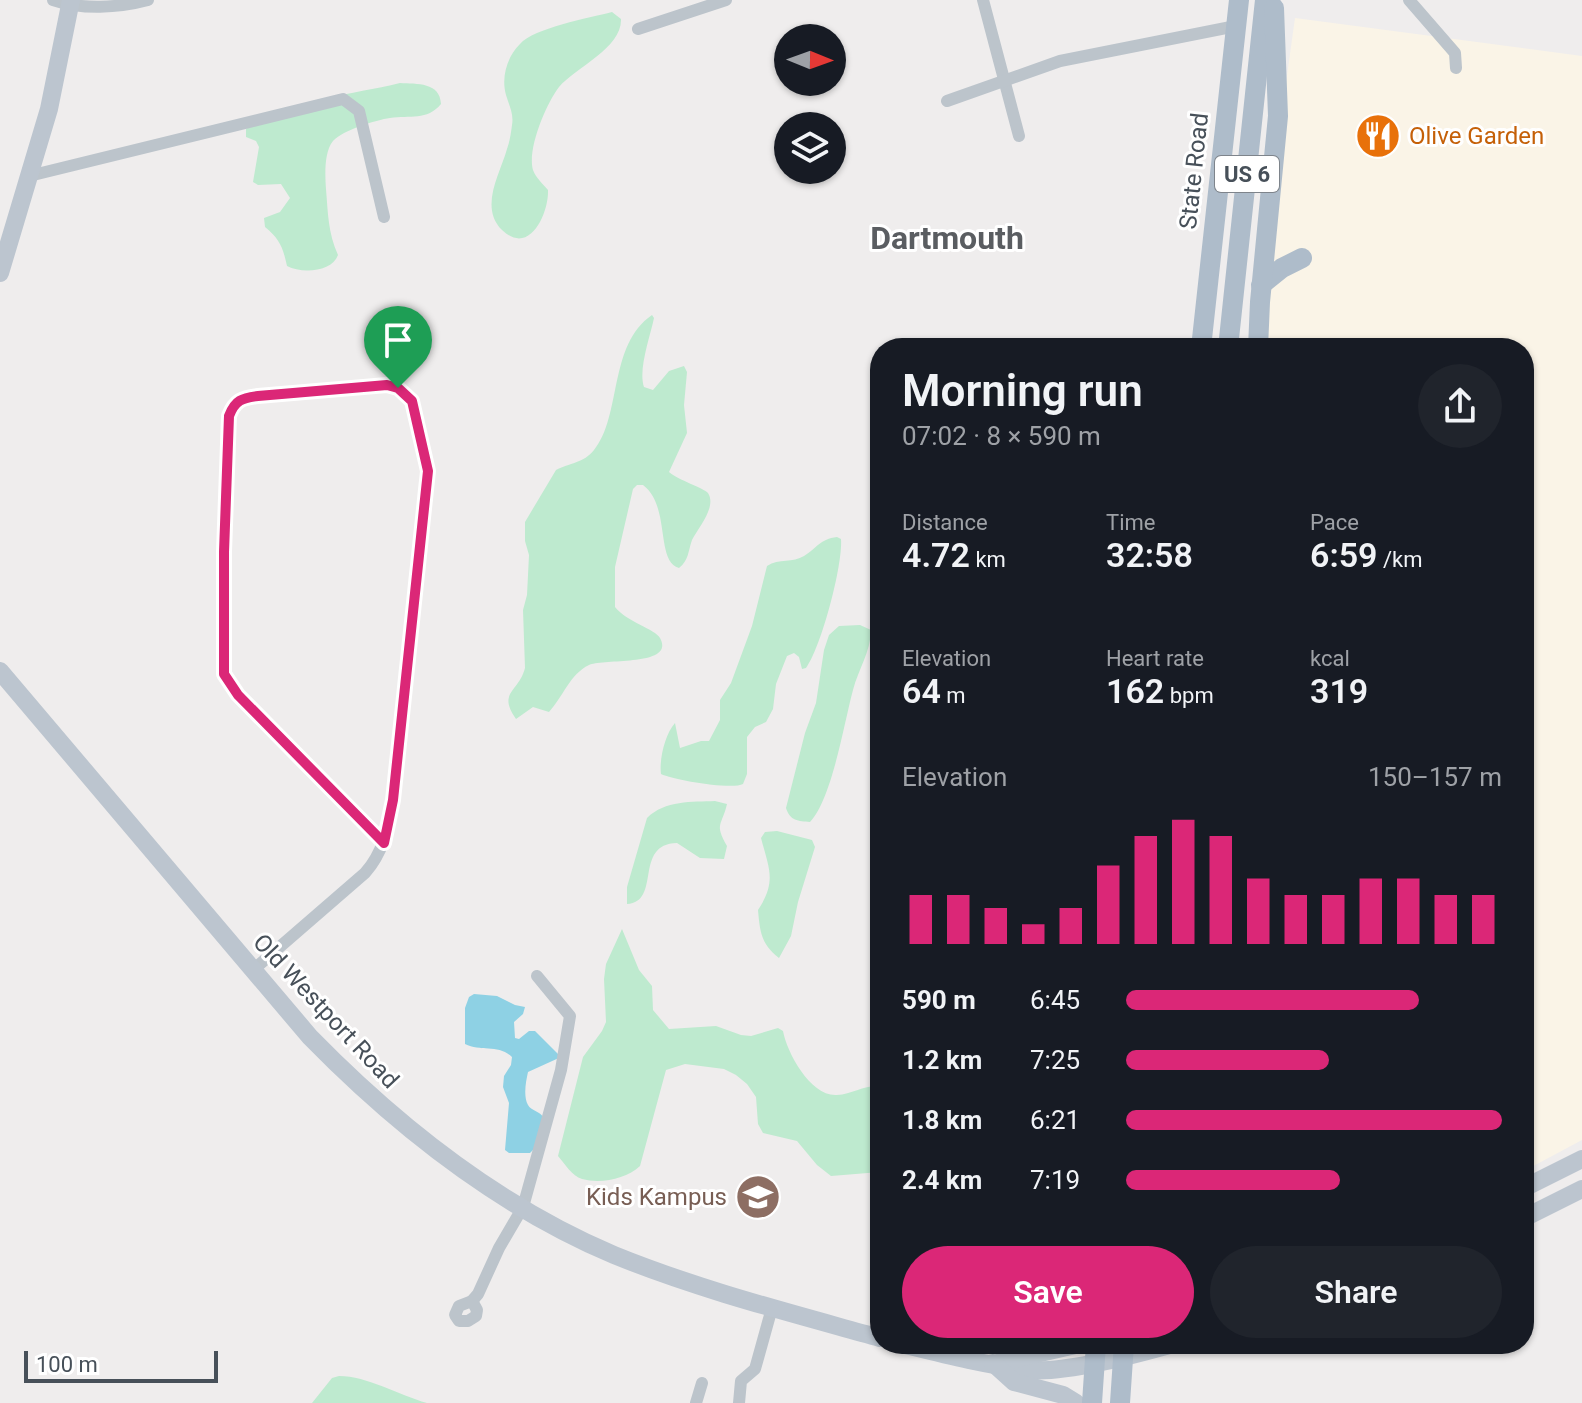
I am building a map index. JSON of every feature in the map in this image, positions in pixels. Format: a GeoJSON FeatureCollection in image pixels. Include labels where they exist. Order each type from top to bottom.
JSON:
{"type":"FeatureCollection","features":[{"type":"Feature","properties":{"kind":"main road","name":"State Road"},"geometry":{"type":"LineString","coordinates":[[1202,338],[1239,0]]}},
{"type":"Feature","properties":{"kind":"main road","name":"US 6"},"geometry":{"type":"LineString","coordinates":[[1229,338],[1265,0]]}},
{"type":"Feature","properties":{"kind":"main road"},"geometry":{"type":"LineString","coordinates":[[1258,338],[1278,103],[1274,0]]}},
{"type":"Feature","properties":{"kind":"main road"},"geometry":{"type":"LineString","coordinates":[[0,273],[5,243],[49,109],[64,2]]}},
{"type":"Feature","properties":{"kind":"main road"},"geometry":{"type":"LineString","coordinates":[[1261,285],[1282,268],[1302,258],[1267,230]]}},
{"type":"Feature","properties":{"kind":"main road","name":"Old Westport Road"},"geometry":{"type":"LineString","coordinates":[[0,671],[310,1037],[365,1091],[459,1167],[554,1226],[613,1254],[678,1279],[870,1335]]}},
{"type":"Feature","properties":{"kind":"main road"},"geometry":{"type":"LineString","coordinates":[[1534,1183],[1582,1159]]}},
{"type":"Feature","properties":{"kind":"main road"},"geometry":{"type":"LineString","coordinates":[[1534,1213],[1582,1189]]}},
{"type":"Feature","properties":{"kind":"main road"},"geometry":{"type":"LineString","coordinates":[[949,1354],[1030,1370],[1091,1354]]}},
{"type":"Feature","properties":{"kind":"main road"},"geometry":{"type":"LineString","coordinates":[[993,1363],[1034,1354]]}},
{"type":"Feature","properties":{"kind":"main road"},"geometry":{"type":"LineString","coordinates":[[1092,1403],[1095,1354]]}},
{"type":"Feature","properties":{"kind":"main road"},"geometry":{"type":"LineString","coordinates":[[1120,1403],[1123,1354]]}},
{"type":"Feature","properties":{"kind":"main road"},"geometry":{"type":"LineString","coordinates":[[993,1363],[1014,1382],[1063,1395],[1076,1403]]}},
{"type":"Feature","properties":{"kind":"street"},"geometry":{"type":"LineString","coordinates":[[64,2],[129,5],[148,0]]}},
{"type":"Feature","properties":{"kind":"street"},"geometry":{"type":"LineString","coordinates":[[638,29],[726,0]]}},
{"type":"Feature","properties":{"kind":"street"},"geometry":{"type":"LineString","coordinates":[[983,0],[1019,136]]}},
{"type":"Feature","properties":{"kind":"street"},"geometry":{"type":"LineString","coordinates":[[1409,0],[1455,53],[1456,68]]}},
{"type":"Feature","properties":{"kind":"street"},"geometry":{"type":"LineString","coordinates":[[947,101],[1083,55],[1236,26]]}},
{"type":"Feature","properties":{"kind":"street"},"geometry":{"type":"LineString","coordinates":[[29,176],[343,99],[359,111],[384,217]]}},
{"type":"Feature","properties":{"kind":"street"},"geometry":{"type":"LineString","coordinates":[[252,971],[365,873],[377,860],[384,843],[393,800],[428,471],[415,411],[408,395],[398,388],[387,385],[244,398],[234,404],[229,416],[224,674],[238,695],[384,843]]}},
{"type":"Feature","properties":{"kind":"street"},"geometry":{"type":"LineString","coordinates":[[472,1301],[523,1207],[561,1070],[570,1016],[537,976]]}},
{"type":"Feature","properties":{"kind":"street"},"geometry":{"type":"LineString","coordinates":[[739,1403],[741,1381],[755,1369],[772,1308]]}},
{"type":"Feature","properties":{"kind":"street"},"geometry":{"type":"LineString","coordinates":[[696,1403],[702,1383]]}},
{"type":"Feature","properties":{"kind":"shaded area"},"geometry":{"type":"Polygon","coordinates":[[[1295,18],[1582,56],[1582,1140],[1534,1166],[1534,338],[1250,338],[1295,18]]]}},
{"type":"Feature","properties":{"kind":"green space"},"geometry":{"type":"Polygon","coordinates":[[[612,12],[621,19],[614,39],[559,87],[543,115],[532,161],[534,173],[548,190],[545,209],[529,235],[512,237],[495,221],[492,211],[493,190],[512,125],[504,81],[509,61],[520,44],[537,33],[612,12]]]}},
{"type":"Feature","properties":{"kind":"green space"},"geometry":{"type":"Polygon","coordinates":[[[400,83],[432,88],[440,97],[441,104],[424,115],[390,118],[360,126],[333,141],[325,171],[330,231],[338,255],[330,265],[316,270],[287,266],[280,244],[265,227],[264,218],[280,212],[290,198],[281,184],[258,185],[253,182],[259,147],[256,141],[246,137],[246,129],[301,104],[400,83]]]}},
{"type":"Feature","properties":{"kind":"green space"},"geometry":{"type":"Polygon","coordinates":[[[652,315],[654,318],[642,372],[644,387],[653,390],[669,371],[684,366],[687,372],[684,405],[687,433],[669,472],[708,493],[708,511],[679,568],[667,555],[652,494],[643,485],[633,489],[615,567],[615,607],[657,635],[662,647],[648,657],[589,665],[572,680],[549,712],[533,707],[516,719],[509,697],[525,668],[523,610],[529,555],[525,522],[556,470],[590,454],[603,436],[628,344],[638,328],[652,315]]]}},
{"type":"Feature","properties":{"kind":"green space"},"geometry":{"type":"Polygon","coordinates":[[[837,537],[841,539],[841,551],[830,606],[818,643],[806,668],[802,669],[799,657],[794,653],[787,656],[776,684],[773,709],[766,722],[755,727],[747,737],[747,774],[743,784],[702,784],[661,774],[664,747],[675,723],[680,748],[709,741],[720,720],[720,700],[731,683],[752,626],[767,566],[800,558],[823,542],[837,537]]]}},
{"type":"Feature","properties":{"kind":"green space"},"geometry":{"type":"Polygon","coordinates":[[[860,625],[870,630],[867,653],[853,690],[825,796],[810,822],[798,821],[790,816],[786,808],[816,703],[824,650],[829,635],[839,626],[860,625]]]}},
{"type":"Feature","properties":{"kind":"green space"},"geometry":{"type":"Polygon","coordinates":[[[715,801],[727,804],[720,825],[727,846],[724,859],[700,858],[677,843],[664,846],[651,862],[643,894],[637,901],[627,904],[627,887],[647,818],[670,805],[715,801]]]}},
{"type":"Feature","properties":{"kind":"green space"},"geometry":{"type":"Polygon","coordinates":[[[777,831],[812,840],[815,847],[791,936],[779,958],[762,937],[758,910],[768,891],[770,875],[761,838],[765,832],[777,831]]]}},
{"type":"Feature","properties":{"kind":"green space"},"geometry":{"type":"Polygon","coordinates":[[[622,929],[639,970],[652,986],[653,1010],[669,1029],[716,1026],[751,1036],[778,1028],[783,1031],[789,1051],[802,1072],[818,1089],[837,1095],[870,1087],[870,1173],[831,1176],[797,1141],[763,1133],[758,1124],[756,1097],[736,1075],[724,1069],[685,1064],[666,1070],[640,1166],[621,1177],[605,1181],[582,1179],[572,1173],[558,1156],[583,1057],[606,1022],[606,964],[622,929]]]}},
{"type":"Feature","properties":{"kind":"green space"},"geometry":{"type":"Polygon","coordinates":[[[339,1376],[372,1382],[427,1403],[312,1403],[332,1378],[339,1376]]]}},
{"type":"Feature","properties":{"kind":"water"},"geometry":{"type":"Polygon","coordinates":[[[474,994],[497,996],[525,1007],[523,1014],[514,1022],[515,1038],[535,1031],[561,1057],[528,1072],[526,1101],[529,1107],[542,1115],[544,1122],[541,1137],[530,1153],[509,1153],[505,1150],[509,1103],[503,1087],[512,1057],[501,1051],[465,1044],[465,1008],[469,997],[474,994]]]}},
{"type":"Feature","properties":{"kind":"place","name":"Olive Garden"},"geometry":{"type":"Point","coordinates":[1378,136]}},
{"type":"Feature","properties":{"kind":"place","name":"Kids Kampus"},"geometry":{"type":"Point","coordinates":[758,1197]}},
{"type":"Feature","properties":{"kind":"district","name":"Dartmouth"},"geometry":{"type":"Point","coordinates":[947,238]}},
{"type":"Feature","properties":{"kind":"route"},"geometry":{"type":"LineString","coordinates":[[387,385],[398,388],[412,401],[428,471],[393,800],[384,843],[298,758],[228,682],[224,674],[224,552],[229,416],[234,404],[244,398],[258,396],[387,385]]}}]}
